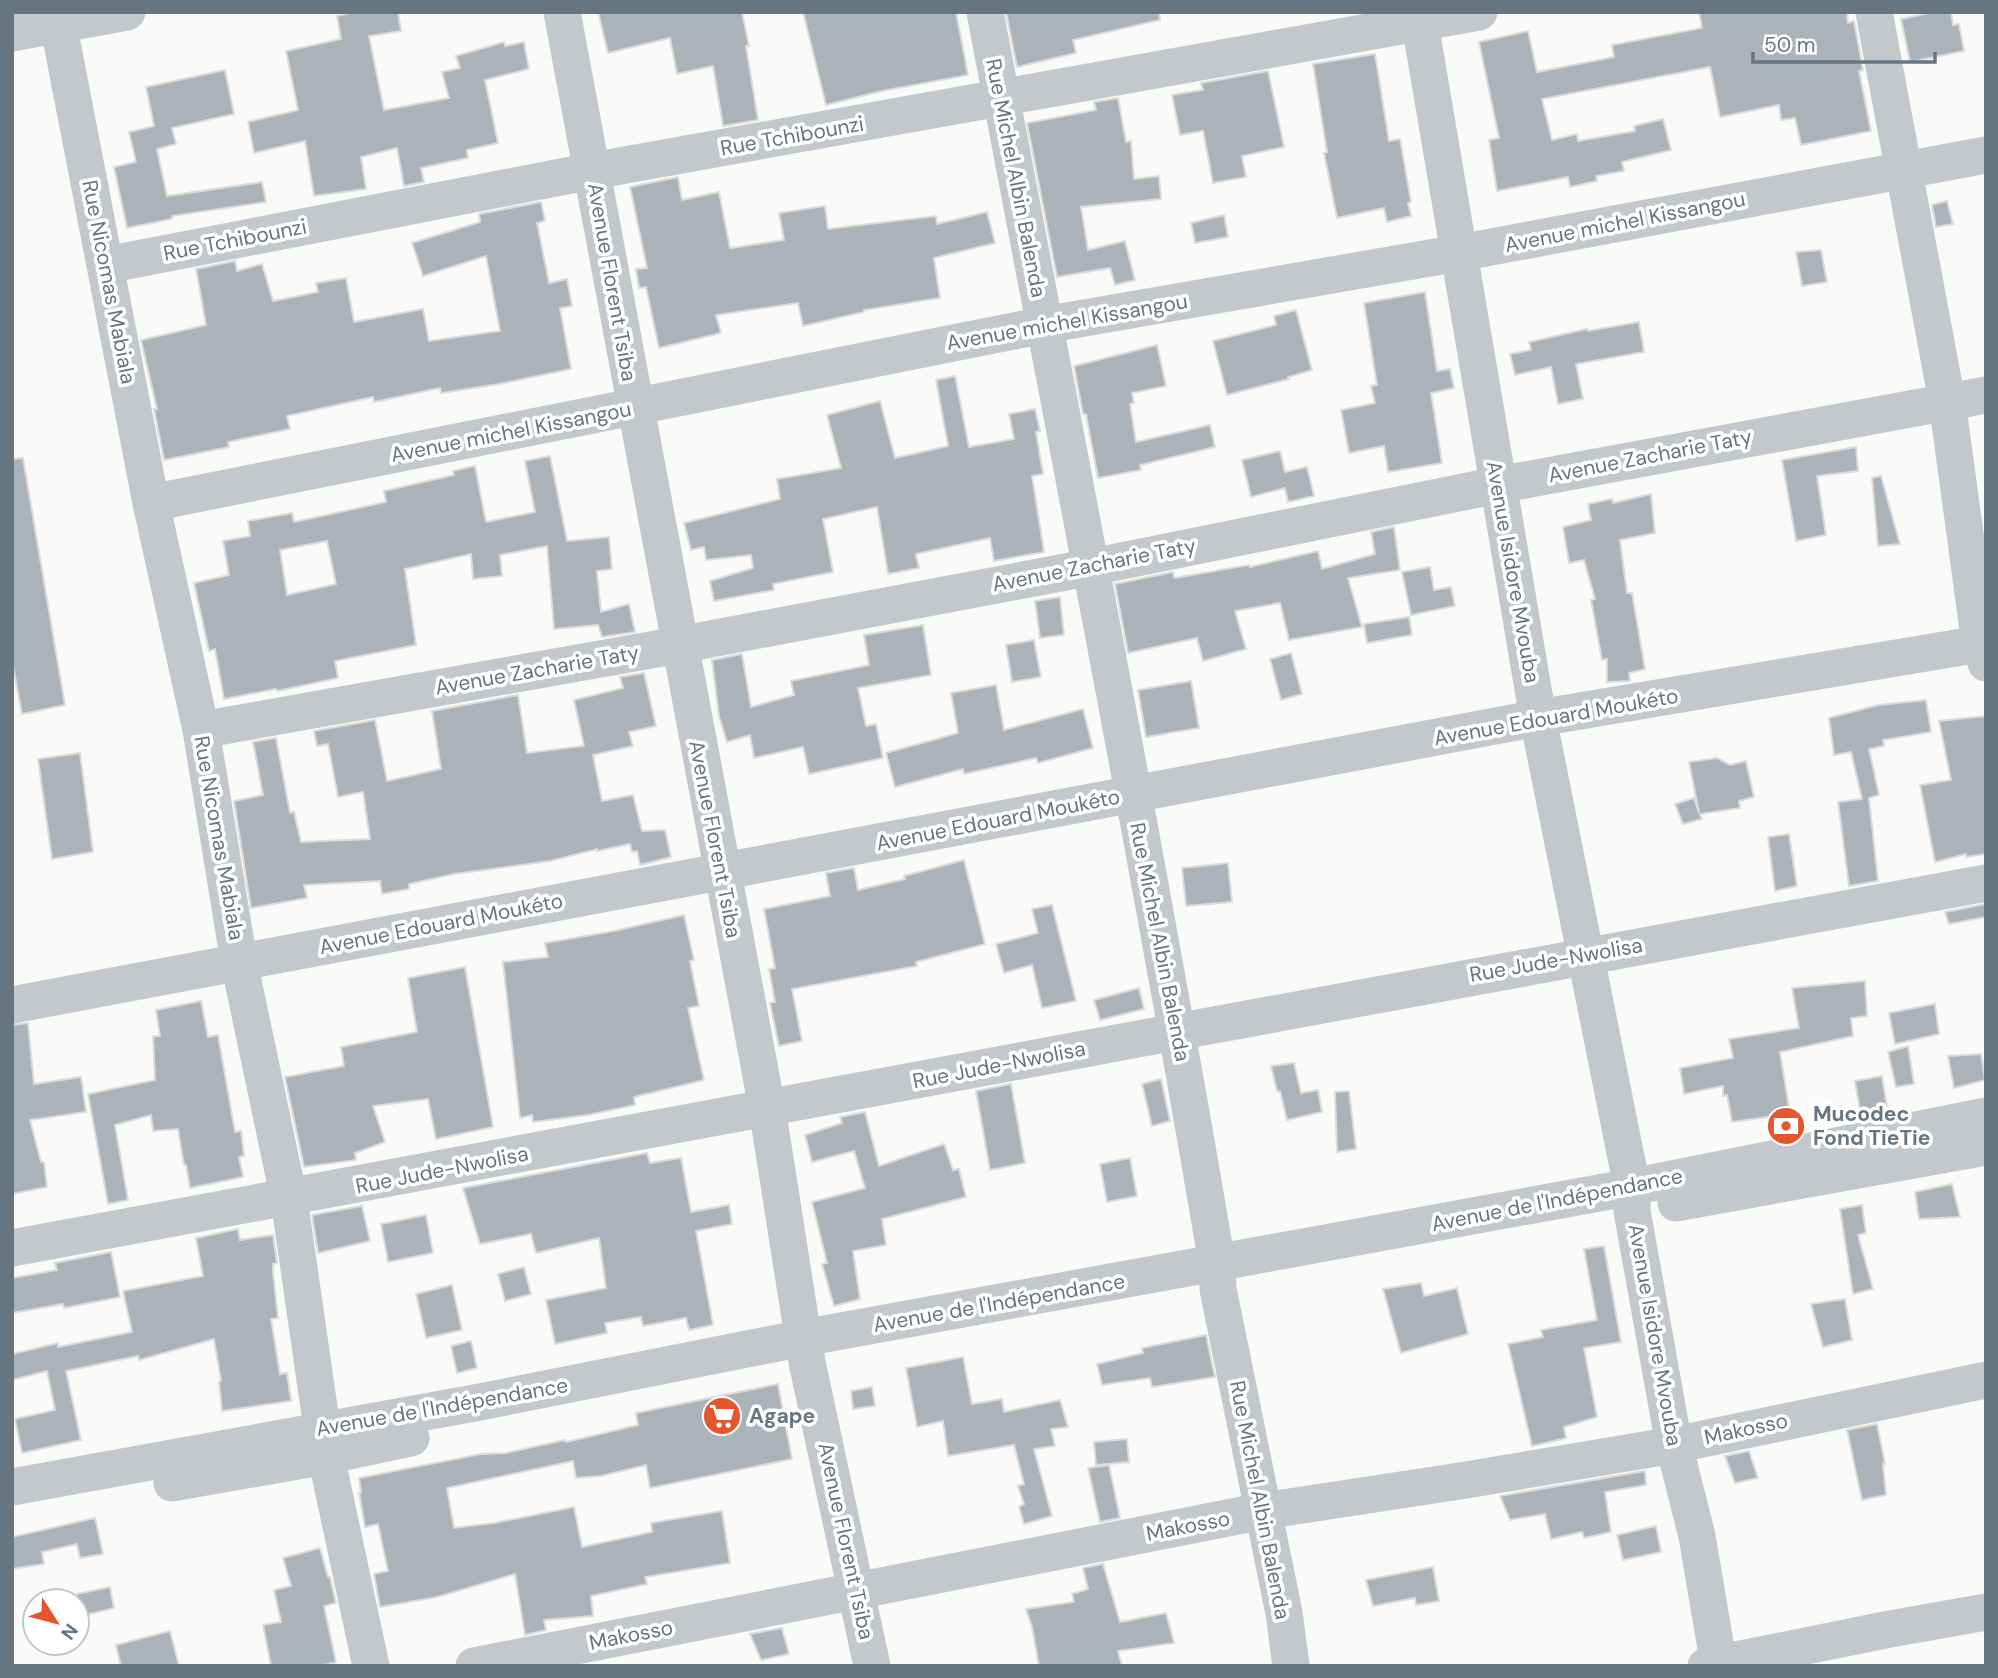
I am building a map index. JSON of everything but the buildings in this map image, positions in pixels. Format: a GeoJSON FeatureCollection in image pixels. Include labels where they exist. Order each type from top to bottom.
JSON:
{"type":"FeatureCollection","features":[{"type":"Feature","properties":{"kind":"street"},"geometry":{"type":"LineString","coordinates":[[12,33],[57,18],[127,12]]}},
{"type":"Feature","properties":{"kind":"street","name":"Avenue Florent Tsiba"},"geometry":{"type":"LineString","coordinates":[[562,12],[767,1108],[805,1350],[872,1666]]}},
{"type":"Feature","properties":{"kind":"street","name":"Rue Michel Albin Balenda"},"geometry":{"type":"LineString","coordinates":[[985,12],[1092,566],[1132,795],[1178,1031],[1218,1276],[1292,1666]]}},
{"type":"Feature","properties":{"kind":"street","name":"Rue Tchibounzi"},"geometry":{"type":"LineString","coordinates":[[106,265],[592,171],[1001,99],[1419,18],[1479,12]]}},
{"type":"Feature","properties":{"kind":"street"},"geometry":{"type":"LineString","coordinates":[[1874,12],[1947,401],[1984,650]]}},
{"type":"Feature","properties":{"kind":"street","name":"Rue Nicomas Mabiala"},"geometry":{"type":"LineString","coordinates":[[57,18],[151,503],[201,730],[239,962],[289,1199],[324,1443],[371,1666]]}},
{"type":"Feature","properties":{"kind":"street","name":"Avenue Isidore Mvouba"},"geometry":{"type":"LineString","coordinates":[[1419,18],[1538,718],[1632,1199],[1674,1445],[1697,1536],[1714,1665]]}},
{"type":"Feature","properties":{"kind":"street","name":"Avenue michel Kissangou"},"geometry":{"type":"LineString","coordinates":[[151,503],[1044,325],[1459,253],[1986,155]]}},
{"type":"Feature","properties":{"kind":"street","name":"Avenue Zacharie Taty"},"geometry":{"type":"LineString","coordinates":[[201,730],[679,645],[1498,485],[1986,395]]}},
{"type":"Feature","properties":{"kind":"street","name":"Avenue Edouard Moukéto"},"geometry":{"type":"LineString","coordinates":[[12,1005],[1538,718],[1984,650]]}},
{"type":"Feature","properties":{"kind":"street","name":"Rue Jude-Nwolisa"},"geometry":{"type":"LineString","coordinates":[[12,1248],[289,1199],[1584,954],[1986,883]]}},
{"type":"Feature","properties":{"kind":"street","name":"Avenue de l'Indépendance"},"geometry":{"type":"LineString","coordinates":[[1632,1199],[1986,1116]]}},
{"type":"Feature","properties":{"kind":"street","name":"Avenue de l'Indépendance"},"geometry":{"type":"LineString","coordinates":[[12,1511],[324,1443],[480,1402],[805,1350],[1632,1199],[1986,1147]]}},
{"type":"Feature","properties":{"kind":"street","name":"Makosso"},"geometry":{"type":"LineString","coordinates":[[474,1666],[1262,1511],[1674,1445],[1986,1380]]}},
{"type":"Feature","properties":{"kind":"street","name":"Avenue de l'Indépendance"},"geometry":{"type":"LineString","coordinates":[[12,1487],[324,1443]]}},
{"type":"Feature","properties":{"kind":"street"},"geometry":{"type":"LineString","coordinates":[[1714,1665],[1986,1612]]}},
{"type":"Feature","properties":{"kind":"place","name":"Mucodec Fond TieTie"},"geometry":{"type":"Point","coordinates":[1786,1126]}},
{"type":"Feature","properties":{"kind":"place","name":"Agape"},"geometry":{"type":"Point","coordinates":[722,1416]}}]}
